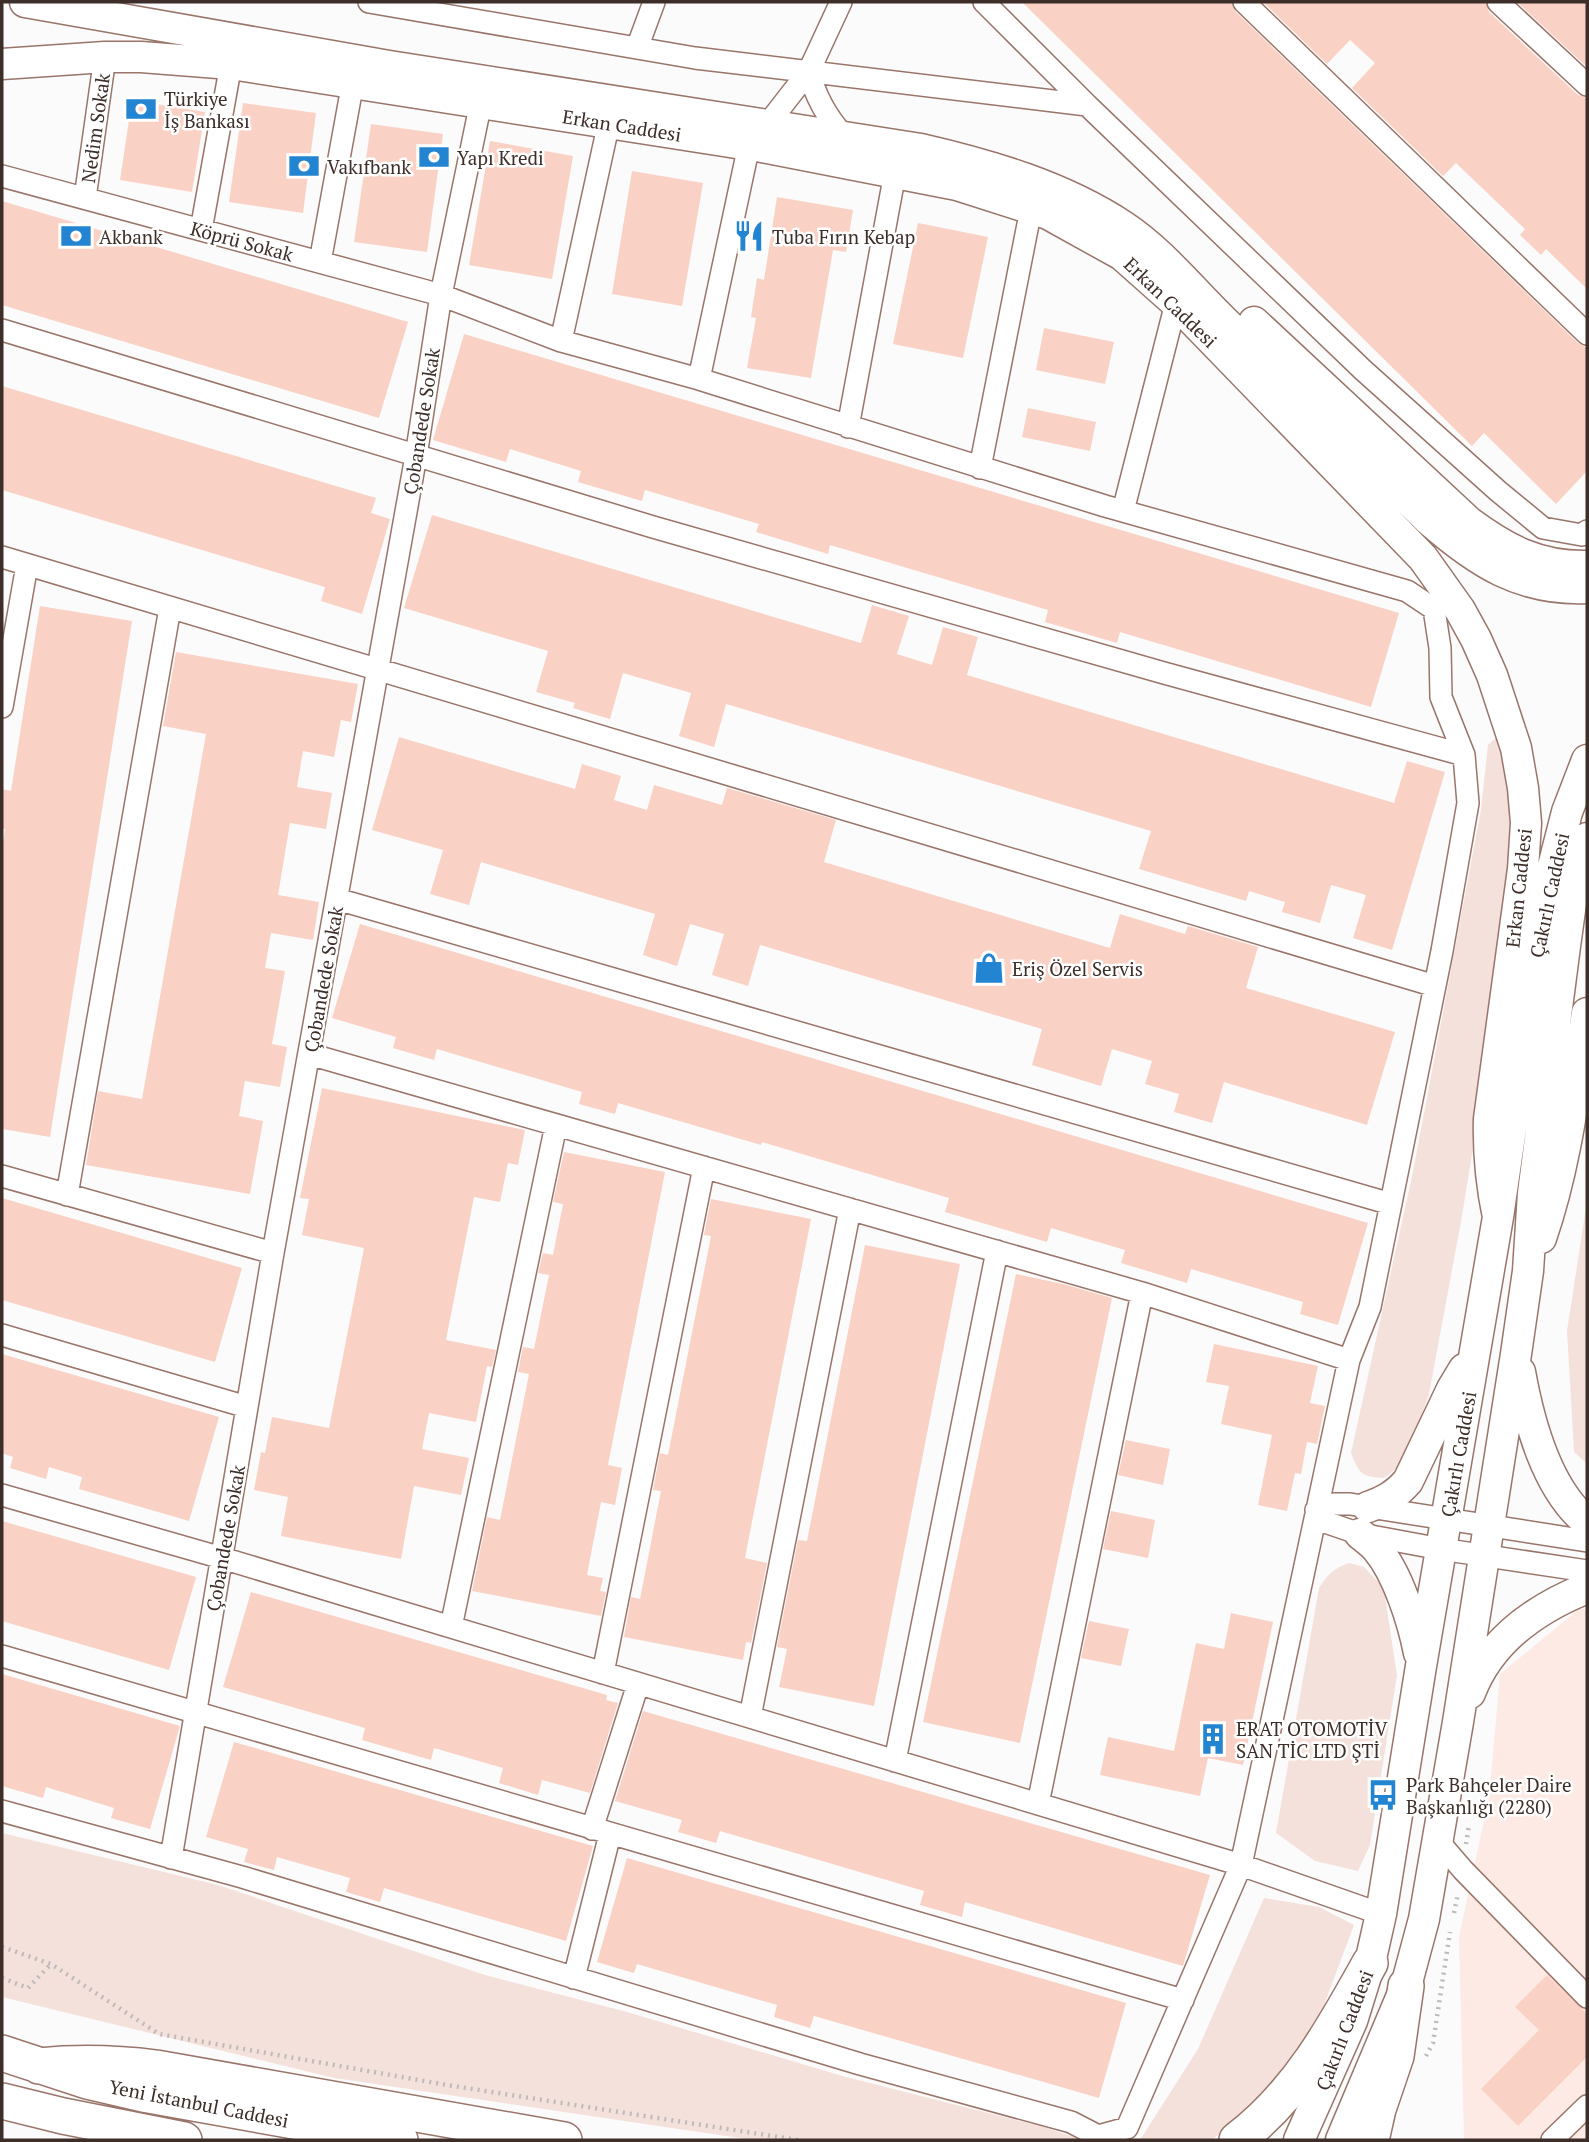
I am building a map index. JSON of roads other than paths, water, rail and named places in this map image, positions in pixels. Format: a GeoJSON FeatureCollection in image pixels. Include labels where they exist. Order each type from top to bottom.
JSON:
{"type":"FeatureCollection","features":[{"type":"Feature","properties":{"kind":"highway"},"geometry":{"type":"LineString","coordinates":[[1237,2140],[1278,2104],[1302,2074],[1326,2040],[1370,1963]]}},
{"type":"Feature","properties":{"kind":"highway"},"geometry":{"type":"LineString","coordinates":[[1371,2140],[1378,2109],[1396,2056],[1406,1986]]}},
{"type":"Feature","properties":{"kind":"highway","name":"Yeni İstanbul Caddesi"},"geometry":{"type":"LineString","coordinates":[[2,2053],[87,2081],[144,2094],[400,2140]]}},
{"type":"Feature","properties":{"kind":"highway"},"geometry":{"type":"LineString","coordinates":[[39,2066],[75,2062],[156,2068],[564,2140]]}},
{"type":"Feature","properties":{"kind":"highway","name":"Yeni İstanbul Caddesi"},"geometry":{"type":"LineString","coordinates":[[2,2101],[184,2140]]}},
{"type":"Feature","properties":{"kind":"highway"},"geometry":{"type":"LineString","coordinates":[[2,2112],[20,2122],[76,2140]]}},
{"type":"Feature","properties":{"kind":"main road","name":"Erkan Caddesi"},"geometry":{"type":"LineString","coordinates":[[25,2],[758,135],[895,173],[957,185],[1048,214],[1122,255],[1176,303],[1423,558],[1443,584],[1476,639],[1501,699],[1516,748],[1526,823],[1523,869],[1489,1119],[1488,1154],[1498,1217]]}},
{"type":"Feature","properties":{"kind":"main road","name":"Erkan Caddesi"},"geometry":{"type":"LineString","coordinates":[[2,64],[105,57],[231,64],[608,122],[758,135],[843,135],[952,156],[1035,183],[1104,215],[1147,244],[1429,520],[1460,547],[1493,568],[1528,582],[1566,589],[1587,589]]}},
{"type":"Feature","properties":{"kind":"main road"},"geometry":{"type":"LineString","coordinates":[[1147,244],[1199,276],[1238,307],[1469,522],[1521,555],[1568,566],[1587,566]]}},
{"type":"Feature","properties":{"kind":"main road","name":"Çakırlı Caddesi"},"geometry":{"type":"LineString","coordinates":[[1299,2140],[1352,2021],[1370,1963],[1381,1914],[1498,1217],[1545,898],[1567,811],[1587,760]]}},
{"type":"Feature","properties":{"kind":"main road","name":"Çakırlı Caddesi"},"geometry":{"type":"LineString","coordinates":[[1341,2140],[1406,1986],[1424,1919],[1439,1842],[1528,1271],[1533,1194],[1571,904],[1587,838]]}},
{"type":"Feature","properties":{"kind":"main road"},"geometry":{"type":"LineString","coordinates":[[1528,1271],[1554,1197],[1579,1109],[1587,1013]]}},
{"type":"Feature","properties":{"kind":"main road"},"geometry":{"type":"LineString","coordinates":[[1421,1666],[1410,1620],[1394,1577],[1376,1548],[1364,1520],[1397,1493],[1408,1480],[1452,1389],[1475,1351]]}},
{"type":"Feature","properties":{"kind":"main road"},"geometry":{"type":"LineString","coordinates":[[1516,1354],[1527,1410],[1548,1467],[1565,1497],[1587,1522]]}},
{"type":"Feature","properties":{"kind":"main road"},"geometry":{"type":"LineString","coordinates":[[1458,1722],[1474,1683],[1492,1653],[1534,1615],[1560,1598],[1587,1588]]}},
{"type":"Feature","properties":{"kind":"street"},"geometry":{"type":"LineString","coordinates":[[369,2],[472,10],[637,48],[695,58],[1087,105]]}},
{"type":"Feature","properties":{"kind":"street"},"geometry":{"type":"LineString","coordinates":[[637,48],[654,2]]}},
{"type":"Feature","properties":{"kind":"street"},"geometry":{"type":"LineString","coordinates":[[699,379],[758,135],[809,71],[841,2]]}},
{"type":"Feature","properties":{"kind":"street"},"geometry":{"type":"LineString","coordinates":[[984,2],[1087,105],[1363,370],[1498,491],[1543,528],[1583,535],[1587,531]]}},
{"type":"Feature","properties":{"kind":"street"},"geometry":{"type":"LineString","coordinates":[[1244,2],[1587,334]]}},
{"type":"Feature","properties":{"kind":"street"},"geometry":{"type":"LineString","coordinates":[[1498,2],[1587,85]]}},
{"type":"Feature","properties":{"kind":"street","name":"Nedim Sokak"},"geometry":{"type":"LineString","coordinates":[[85,198],[105,57]]}},
{"type":"Feature","properties":{"kind":"street"},"geometry":{"type":"LineString","coordinates":[[201,230],[231,64]]}},
{"type":"Feature","properties":{"kind":"street"},"geometry":{"type":"LineString","coordinates":[[809,71],[820,103],[843,135]]}},
{"type":"Feature","properties":{"kind":"street"},"geometry":{"type":"LineString","coordinates":[[320,262],[353,82]]}},
{"type":"Feature","properties":{"kind":"street","name":"Çobandede Sokak"},"geometry":{"type":"LineString","coordinates":[[172,1858],[273,1253],[416,456],[441,295],[481,102]]}},
{"type":"Feature","properties":{"kind":"street"},"geometry":{"type":"LineString","coordinates":[[561,341],[608,122]]}},
{"type":"Feature","properties":{"kind":"street"},"geometry":{"type":"LineString","coordinates":[[848,427],[895,173]]}},
{"type":"Feature","properties":{"kind":"street","name":"Köprü Sokak"},"geometry":{"type":"LineString","coordinates":[[2,176],[441,295],[561,341],[699,379],[1123,511],[1407,591],[1434,609],[1440,648],[1441,698],[1464,755]]}},
{"type":"Feature","properties":{"kind":"street"},"geometry":{"type":"LineString","coordinates":[[980,468],[1031,209]]}},
{"type":"Feature","properties":{"kind":"street"},"geometry":{"type":"LineString","coordinates":[[1123,511],[1176,303]]}},
{"type":"Feature","properties":{"kind":"street"},"geometry":{"type":"LineString","coordinates":[[2,330],[653,527],[1164,673],[1464,755],[1468,803],[1370,1307],[1349,1360],[1241,1865],[1127,2128],[1098,2136],[1071,2122],[860,2064],[242,1877],[2,1811]]}},
{"type":"Feature","properties":{"kind":"street"},"geometry":{"type":"LineString","coordinates":[[2,558],[1434,986]]}},
{"type":"Feature","properties":{"kind":"street"},"geometry":{"type":"LineString","coordinates":[[2,707],[27,565]]}},
{"type":"Feature","properties":{"kind":"street"},"geometry":{"type":"LineString","coordinates":[[67,1195],[170,608]]}},
{"type":"Feature","properties":{"kind":"street"},"geometry":{"type":"LineString","coordinates":[[337,900],[1391,1204]]}},
{"type":"Feature","properties":{"kind":"street"},"geometry":{"type":"LineString","coordinates":[[309,1054],[1142,1293],[1349,1360]]}},
{"type":"Feature","properties":{"kind":"street"},"geometry":{"type":"LineString","coordinates":[[452,1627],[556,1125]]}},
{"type":"Feature","properties":{"kind":"street"},"geometry":{"type":"LineString","coordinates":[[603,1673],[704,1167]]}},
{"type":"Feature","properties":{"kind":"street"},"geometry":{"type":"LineString","coordinates":[[2,1176],[273,1253]]}},
{"type":"Feature","properties":{"kind":"street"},"geometry":{"type":"LineString","coordinates":[[750,1717],[850,1209]]}},
{"type":"Feature","properties":{"kind":"street"},"geometry":{"type":"LineString","coordinates":[[895,1761],[997,1251]]}},
{"type":"Feature","properties":{"kind":"street"},"geometry":{"type":"LineString","coordinates":[[1038,1804],[1142,1293]]}},
{"type":"Feature","properties":{"kind":"street"},"geometry":{"type":"LineString","coordinates":[[2,1335],[247,1407]]}},
{"type":"Feature","properties":{"kind":"street"},"geometry":{"type":"LineString","coordinates":[[2,1495],[222,1558],[1241,1865],[1381,1914]]}},
{"type":"Feature","properties":{"kind":"street"},"geometry":{"type":"LineString","coordinates":[[1316,1510],[1328,1523],[1447,1518],[1587,1541]]}},
{"type":"Feature","properties":{"kind":"street"},"geometry":{"type":"LineString","coordinates":[[1364,1520],[1441,1549],[1587,1571]]}},
{"type":"Feature","properties":{"kind":"street"},"geometry":{"type":"LineString","coordinates":[[2,1656],[1183,2000]]}},
{"type":"Feature","properties":{"kind":"street"},"geometry":{"type":"LineString","coordinates":[[574,1978],[601,1831],[638,1684]]}},
{"type":"Feature","properties":{"kind":"street"},"geometry":{"type":"LineString","coordinates":[[1439,1842],[1587,1997]]}},
{"type":"Feature","properties":{"kind":"street"},"geometry":{"type":"LineString","coordinates":[[1552,2140],[1587,2106]]}},
{"type":"Feature","properties":{"kind":"place","name":"Türkiye İş Bankası"},"geometry":{"type":"Point","coordinates":[141,109]}},
{"type":"Feature","properties":{"kind":"place","name":"Yapı Kredi"},"geometry":{"type":"Point","coordinates":[434,157]}},
{"type":"Feature","properties":{"kind":"place","name":"Vakıfbank"},"geometry":{"type":"Point","coordinates":[304,166]}},
{"type":"Feature","properties":{"kind":"place","name":"Akbank"},"geometry":{"type":"Point","coordinates":[76,236]}},
{"type":"Feature","properties":{"kind":"place","name":"Tuba Fırın Kebap"},"geometry":{"type":"Point","coordinates":[749,236]}},
{"type":"Feature","properties":{"kind":"place","name":"Eriş Özel Servis"},"geometry":{"type":"Point","coordinates":[989,968]}},
{"type":"Feature","properties":{"kind":"place","name":"ERAT OTOMOTİV SAN TİC LTD ŞTİ"},"geometry":{"type":"Point","coordinates":[1213,1739]}},
{"type":"Feature","properties":{"kind":"place","name":"Park Bahçeler Dai̇re Başkanlığı (2280)"},"geometry":{"type":"Point","coordinates":[1383,1795]}}]}
